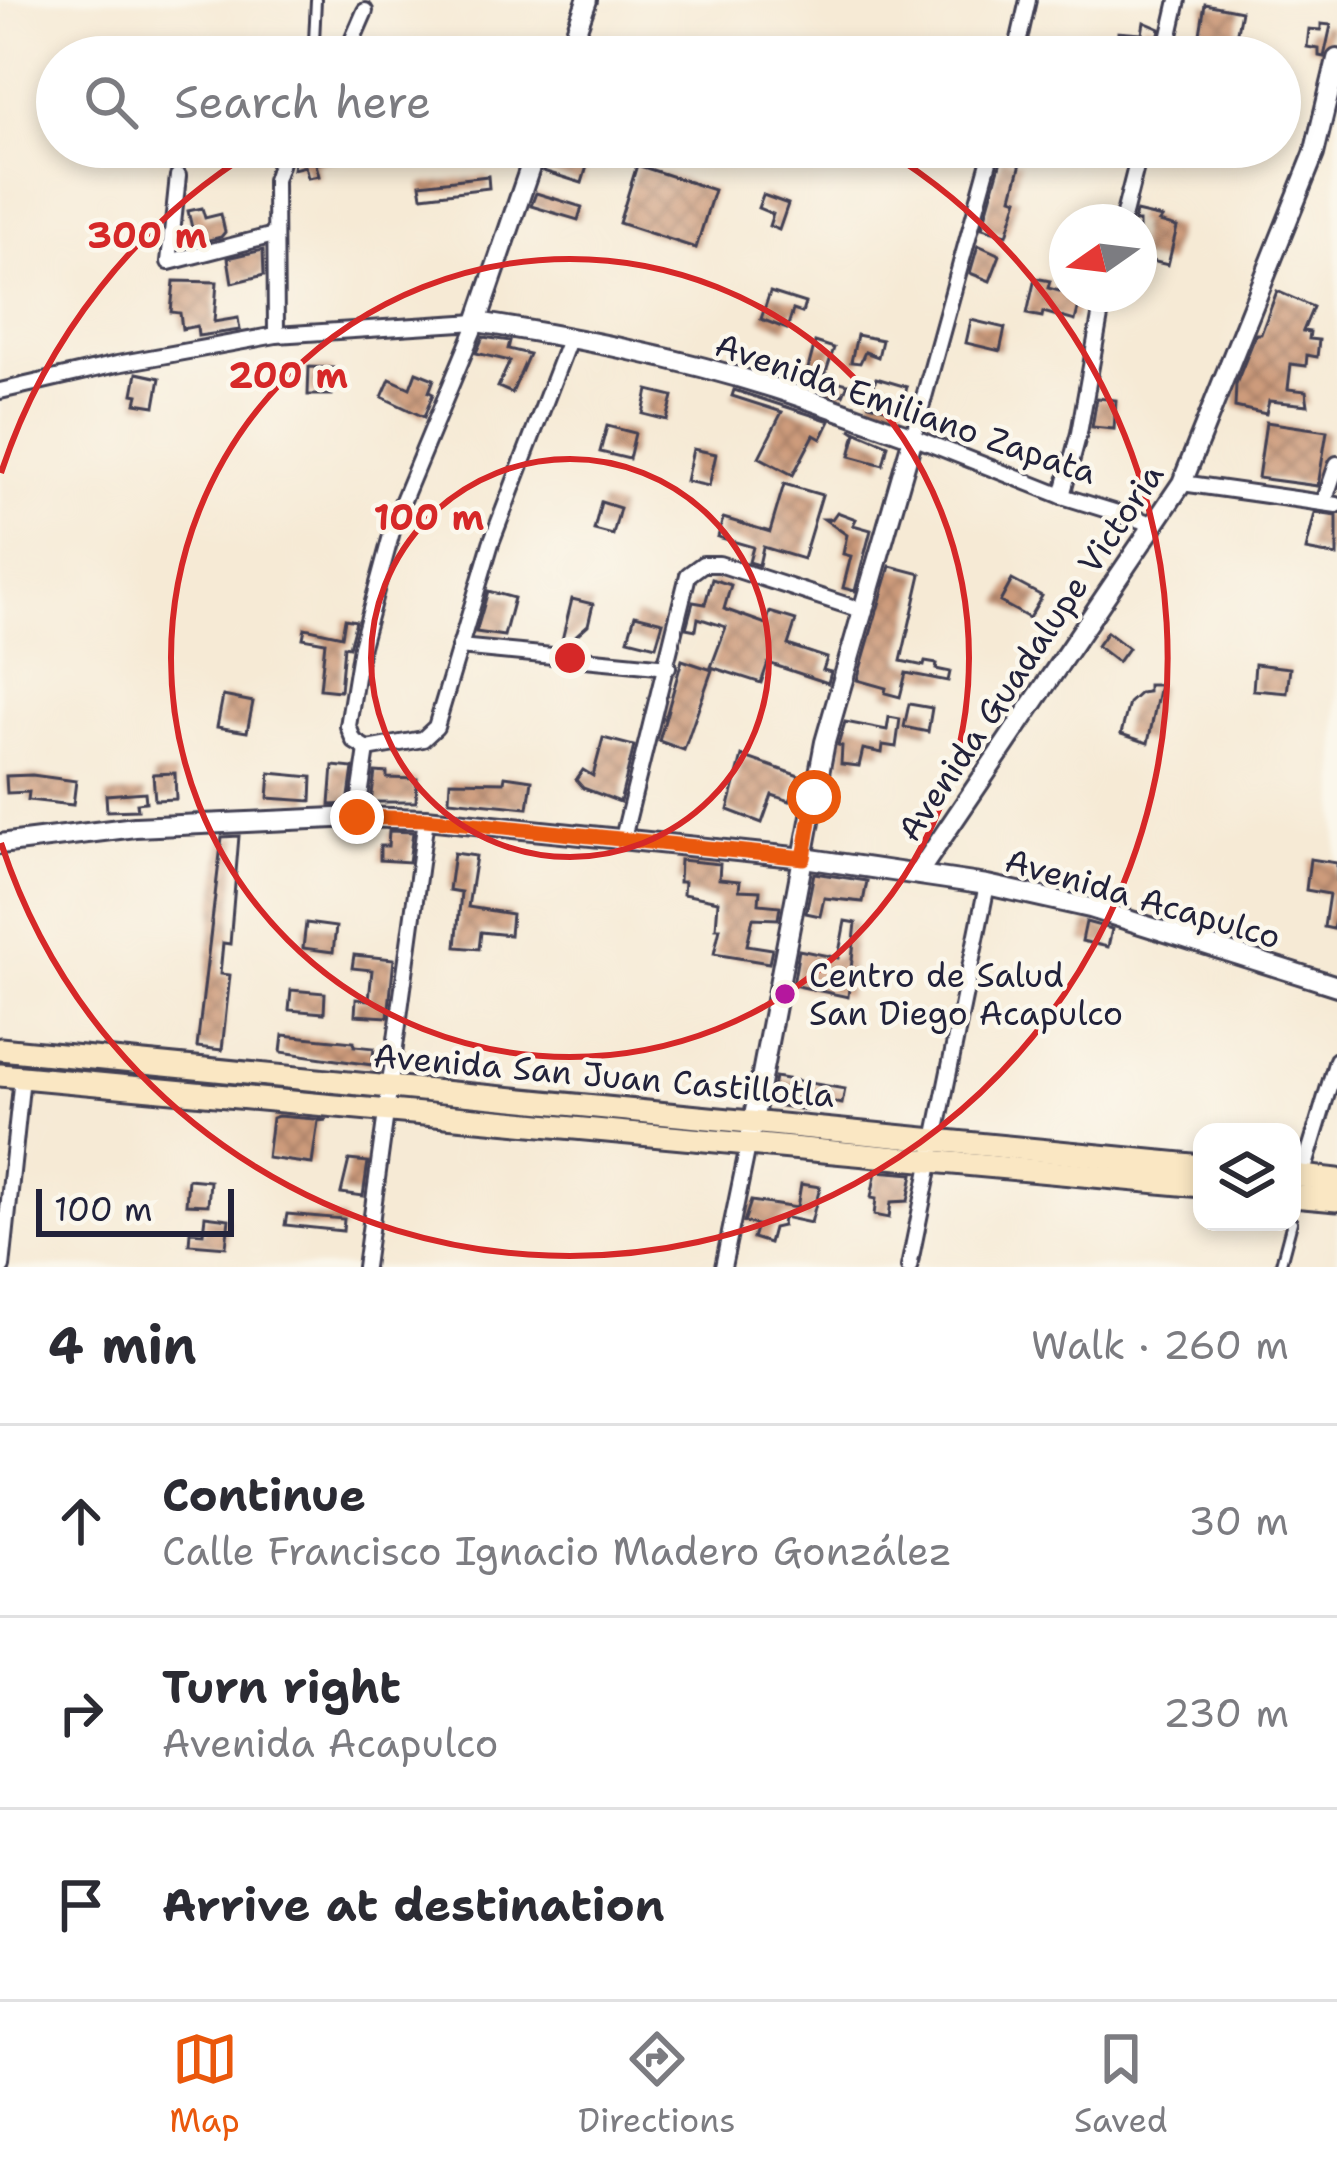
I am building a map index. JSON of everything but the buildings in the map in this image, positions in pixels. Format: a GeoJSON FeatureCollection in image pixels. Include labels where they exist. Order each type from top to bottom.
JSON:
{"type":"FeatureCollection","features":[{"type":"Feature","properties":{"kind":"main road","name":"Avenida San Juan Castillotla"},"geometry":{"type":"LineString","coordinates":[[0,1049],[748,1146],[1193,1185]]}},
{"type":"Feature","properties":{"kind":"main road","name":"Avenida San Juan Castillotla"},"geometry":{"type":"LineString","coordinates":[[11,1076],[752,1122],[1193,1165]]}},
{"type":"Feature","properties":{"kind":"main road"},"geometry":{"type":"LineString","coordinates":[[1301,1185],[1337,1180]]}},
{"type":"Feature","properties":{"kind":"main road"},"geometry":{"type":"LineString","coordinates":[[1301,1188],[1337,1200]]}},
{"type":"Feature","properties":{"kind":"street"},"geometry":{"type":"LineString","coordinates":[[575,36],[587,0]]}},
{"type":"Feature","properties":{"kind":"street"},"geometry":{"type":"LineString","coordinates":[[1020,36],[1028,0]]}},
{"type":"Feature","properties":{"kind":"street"},"geometry":{"type":"LineString","coordinates":[[1170,36],[1178,0]]}},
{"type":"Feature","properties":{"kind":"street"},"geometry":{"type":"LineString","coordinates":[[354,36],[365,10]]}},
{"type":"Feature","properties":{"kind":"street","name":"Avenida Guadalupe Victoria"},"geometry":{"type":"LineString","coordinates":[[918,873],[1182,483],[1314,154],[1337,59]]}},
{"type":"Feature","properties":{"kind":"street"},"geometry":{"type":"LineString","coordinates":[[276,335],[274,235],[279,168]]}},
{"type":"Feature","properties":{"kind":"street"},"geometry":{"type":"LineString","coordinates":[[530,168],[477,322],[396,517],[361,646],[348,726],[354,741],[367,749],[430,736],[491,543],[570,337]]}},
{"type":"Feature","properties":{"kind":"street"},"geometry":{"type":"LineString","coordinates":[[723,1267],[825,742],[987,168]]}},
{"type":"Feature","properties":{"kind":"street"},"geometry":{"type":"LineString","coordinates":[[1127,204],[1136,168]]}},
{"type":"Feature","properties":{"kind":"street"},"geometry":{"type":"LineString","coordinates":[[178,176],[169,262],[274,235]]}},
{"type":"Feature","properties":{"kind":"street"},"geometry":{"type":"LineString","coordinates":[[1061,496],[1101,312]]}},
{"type":"Feature","properties":{"kind":"street","name":"Avenida Emiliano Zapata"},"geometry":{"type":"LineString","coordinates":[[0,391],[276,335],[477,322],[570,337],[772,388],[1061,496],[1153,524]]}},
{"type":"Feature","properties":{"kind":"street"},"geometry":{"type":"LineString","coordinates":[[1182,483],[1331,504],[1337,464]]}},
{"type":"Feature","properties":{"kind":"street"},"geometry":{"type":"LineString","coordinates":[[623,838],[688,575],[703,564],[718,564],[861,610]]}},
{"type":"Feature","properties":{"kind":"street"},"geometry":{"type":"LineString","coordinates":[[459,647],[668,667]]}},
{"type":"Feature","properties":{"kind":"street"},"geometry":{"type":"LineString","coordinates":[[357,817],[367,749]]}},
{"type":"Feature","properties":{"kind":"street","name":"Avenida Acapulco"},"geometry":{"type":"LineString","coordinates":[[0,844],[135,827],[357,817],[623,838],[987,885],[1090,908],[1337,986]]}},
{"type":"Feature","properties":{"kind":"street"},"geometry":{"type":"LineString","coordinates":[[365,1267],[426,819]]}},
{"type":"Feature","properties":{"kind":"street"},"geometry":{"type":"LineString","coordinates":[[909,1267],[987,885]]}},
{"type":"Feature","properties":{"kind":"street"},"geometry":{"type":"LineString","coordinates":[[1301,1171],[1337,1060]]}},
{"type":"Feature","properties":{"kind":"street"},"geometry":{"type":"LineString","coordinates":[[2,1267],[11,1076]]}},
{"type":"Feature","properties":{"kind":"lane"},"geometry":{"type":"LineString","coordinates":[[314,36],[316,0]]}},
{"type":"Feature","properties":{"kind":"lane"},"geometry":{"type":"LineString","coordinates":[[1280,1267],[1290,1231]]}},
{"type":"Feature","properties":{"kind":"place","name":"Centro de Salud San Diego Acapulco"},"geometry":{"type":"Point","coordinates":[785,994]}},
{"type":"Feature","properties":{"kind":"route"},"geometry":{"type":"LineString","coordinates":[[357,817],[426,819],[804,858],[814,797]]}}]}
